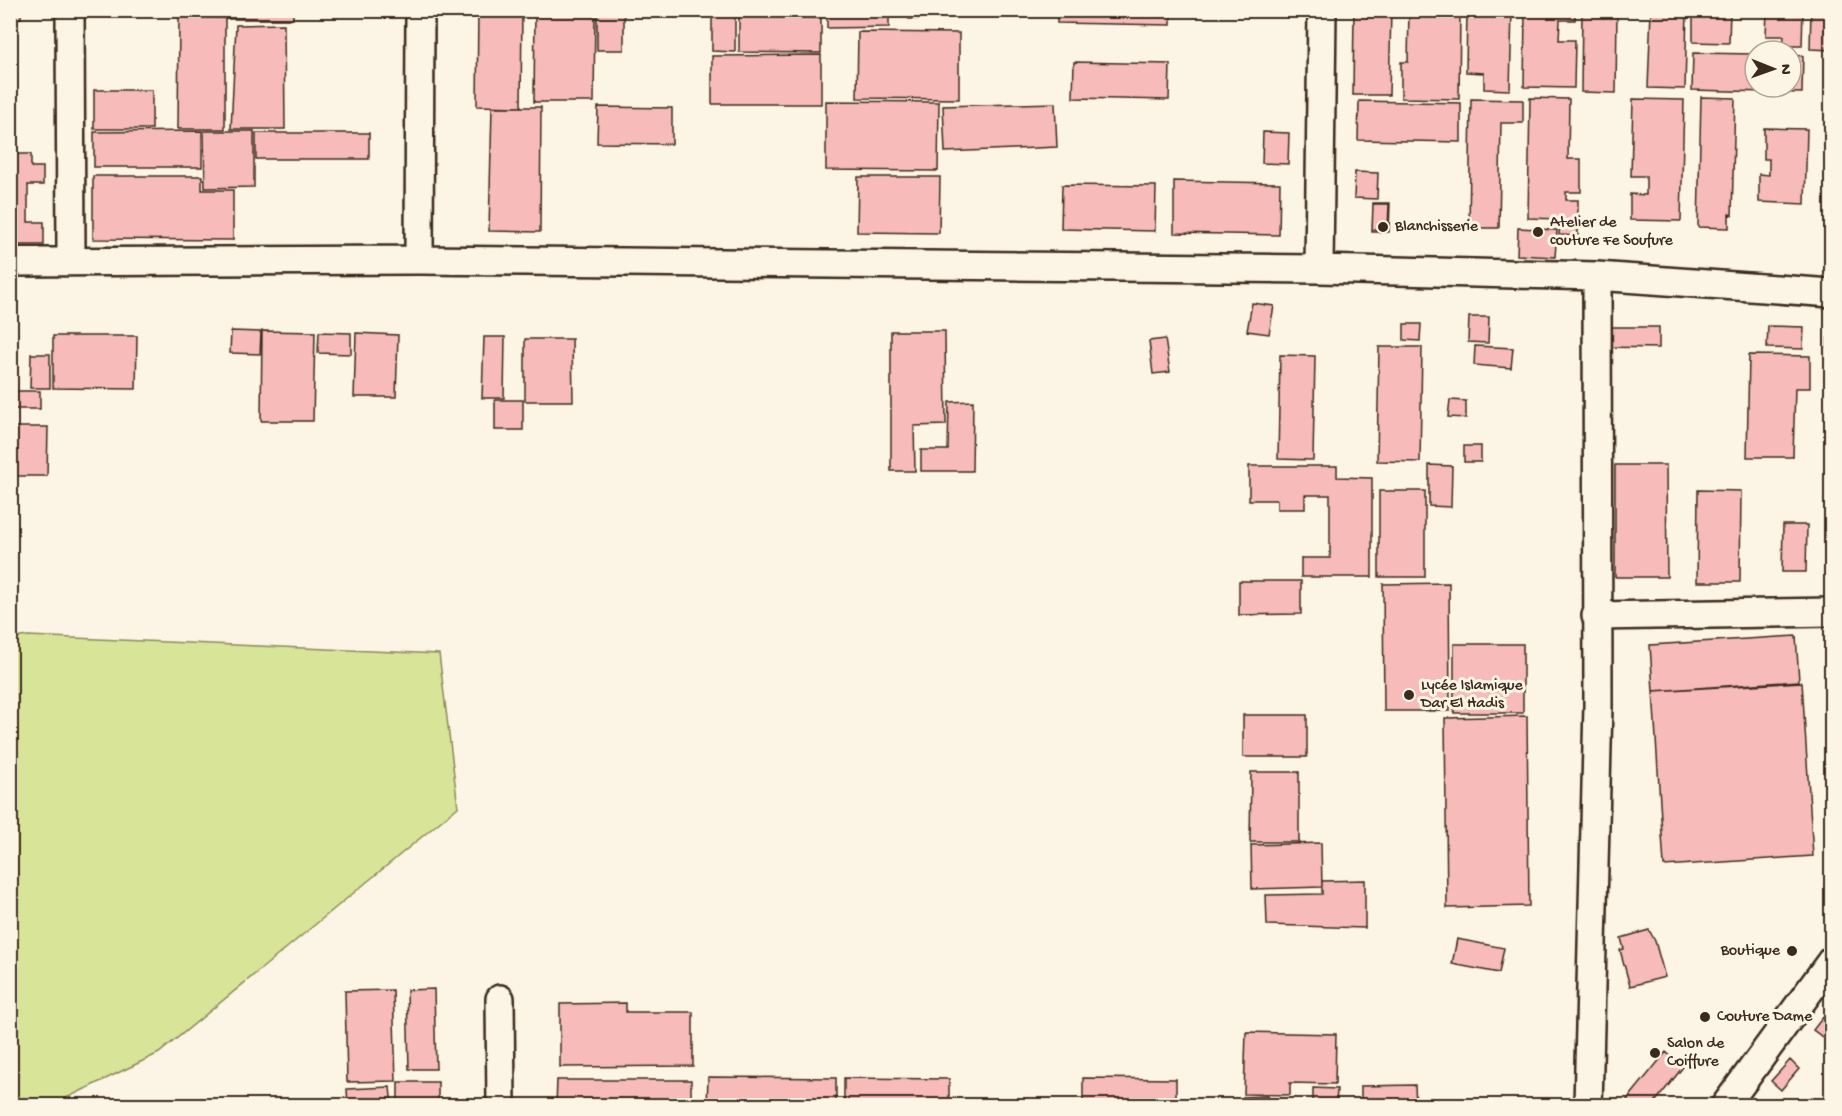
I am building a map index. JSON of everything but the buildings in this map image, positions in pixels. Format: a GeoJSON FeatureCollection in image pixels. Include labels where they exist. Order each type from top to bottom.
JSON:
{"type":"FeatureCollection","features":[{"type":"Feature","properties":{"kind":"street"},"geometry":{"type":"LineString","coordinates":[[70,10],[71,261]]}},
{"type":"Feature","properties":{"kind":"street"},"geometry":{"type":"LineString","coordinates":[[419,260],[420,10]]}},
{"type":"Feature","properties":{"kind":"street"},"geometry":{"type":"LineString","coordinates":[[1319,269],[1322,10]]}},
{"type":"Feature","properties":{"kind":"street"},"geometry":{"type":"LineString","coordinates":[[10,262],[419,260],[1319,269],[1597,276],[1832,293]]}},
{"type":"Feature","properties":{"kind":"street"},"geometry":{"type":"LineString","coordinates":[[1588,1106],[1598,705],[1597,276]]}},
{"type":"Feature","properties":{"kind":"street"},"geometry":{"type":"LineString","coordinates":[[1596,615],[1832,612]]}},
{"type":"Feature","properties":{"kind":"street"},"geometry":{"type":"LineString","coordinates":[[1725,1106],[1832,960]]}},
{"type":"Feature","properties":{"kind":"street"},"geometry":{"type":"LineString","coordinates":[[500,999],[501,1106]]}},
{"type":"Feature","properties":{"kind":"green space"},"geometry":{"type":"Polygon","coordinates":[[[28,636],[439,654],[458,807],[159,1053],[52,1105],[11,1105],[10,639],[28,636]]]}},
{"type":"Feature","properties":{"kind":"place","name":"Blanchisserie"},"geometry":{"type":"Point","coordinates":[1383,227]}},
{"type":"Feature","properties":{"kind":"place","name":"Atelier de couture Fe Soufure"},"geometry":{"type":"Point","coordinates":[1538,232]}},
{"type":"Feature","properties":{"kind":"place","name":"Lycée Islamique Dar El Hadis"},"geometry":{"type":"Point","coordinates":[1409,695]}},
{"type":"Feature","properties":{"kind":"place","name":"Boutique"},"geometry":{"type":"Point","coordinates":[1792,951]}},
{"type":"Feature","properties":{"kind":"place","name":"Couture Dame"},"geometry":{"type":"Point","coordinates":[1705,1017]}},
{"type":"Feature","properties":{"kind":"place","name":"Salon de Coiffure"},"geometry":{"type":"Point","coordinates":[1655,1053]}}]}
